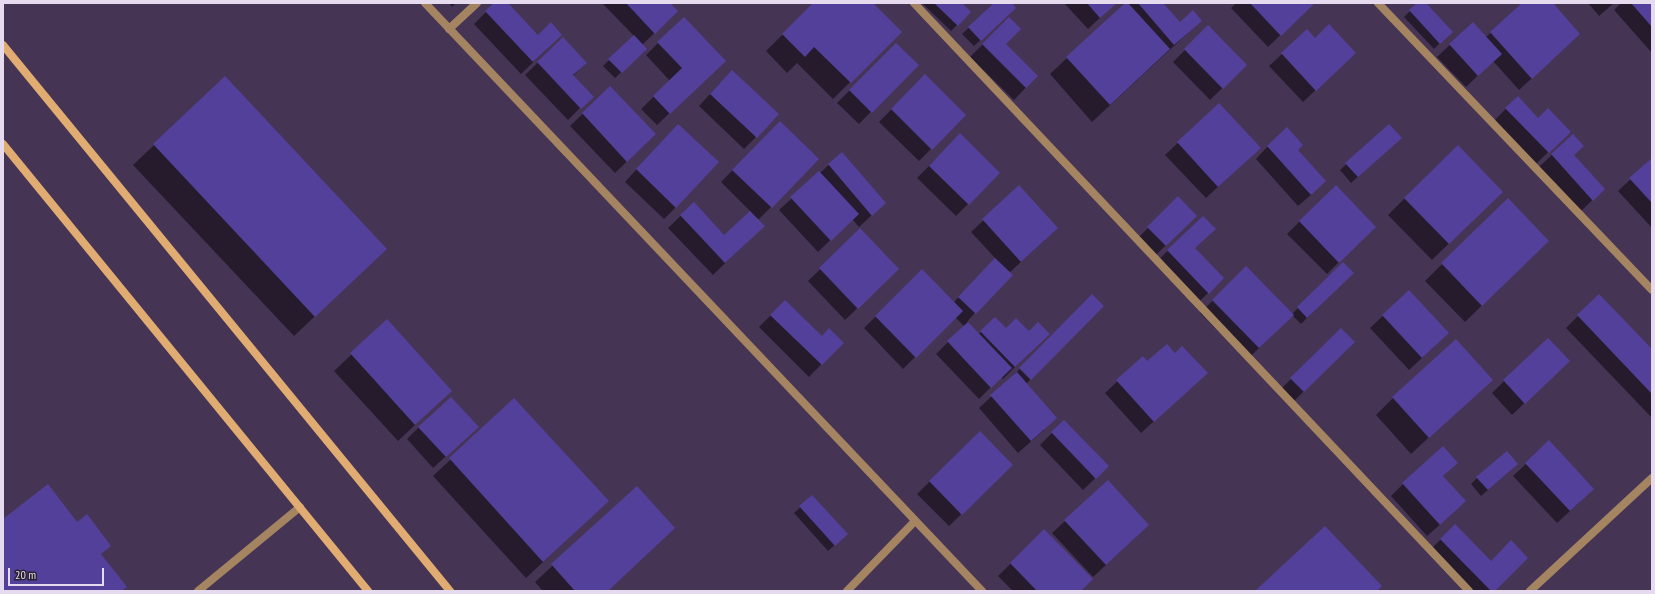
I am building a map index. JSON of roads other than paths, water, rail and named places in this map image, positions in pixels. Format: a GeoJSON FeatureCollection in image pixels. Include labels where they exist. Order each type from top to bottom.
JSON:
{"type":"FeatureCollection","features":[{"type":"Feature","properties":{"kind":"main road"},"geometry":{"type":"LineString","coordinates":[[3,45],[450,591]]}},
{"type":"Feature","properties":{"kind":"main road"},"geometry":{"type":"LineString","coordinates":[[3,144],[368,591]]}},
{"type":"Feature","properties":{"kind":"street"},"geometry":{"type":"LineString","coordinates":[[425,3],[982,591]]}},
{"type":"Feature","properties":{"kind":"street"},"geometry":{"type":"LineString","coordinates":[[449,29],[477,3]]}},
{"type":"Feature","properties":{"kind":"street"},"geometry":{"type":"LineString","coordinates":[[914,3],[1469,591]]}},
{"type":"Feature","properties":{"kind":"street"},"geometry":{"type":"LineString","coordinates":[[1378,3],[1652,290]]}},
{"type":"Feature","properties":{"kind":"street"},"geometry":{"type":"LineString","coordinates":[[1530,591],[1652,478]]}},
{"type":"Feature","properties":{"kind":"street"},"geometry":{"type":"LineString","coordinates":[[198,591],[300,507]]}},
{"type":"Feature","properties":{"kind":"street"},"geometry":{"type":"LineString","coordinates":[[847,591],[916,521]]}}]}
